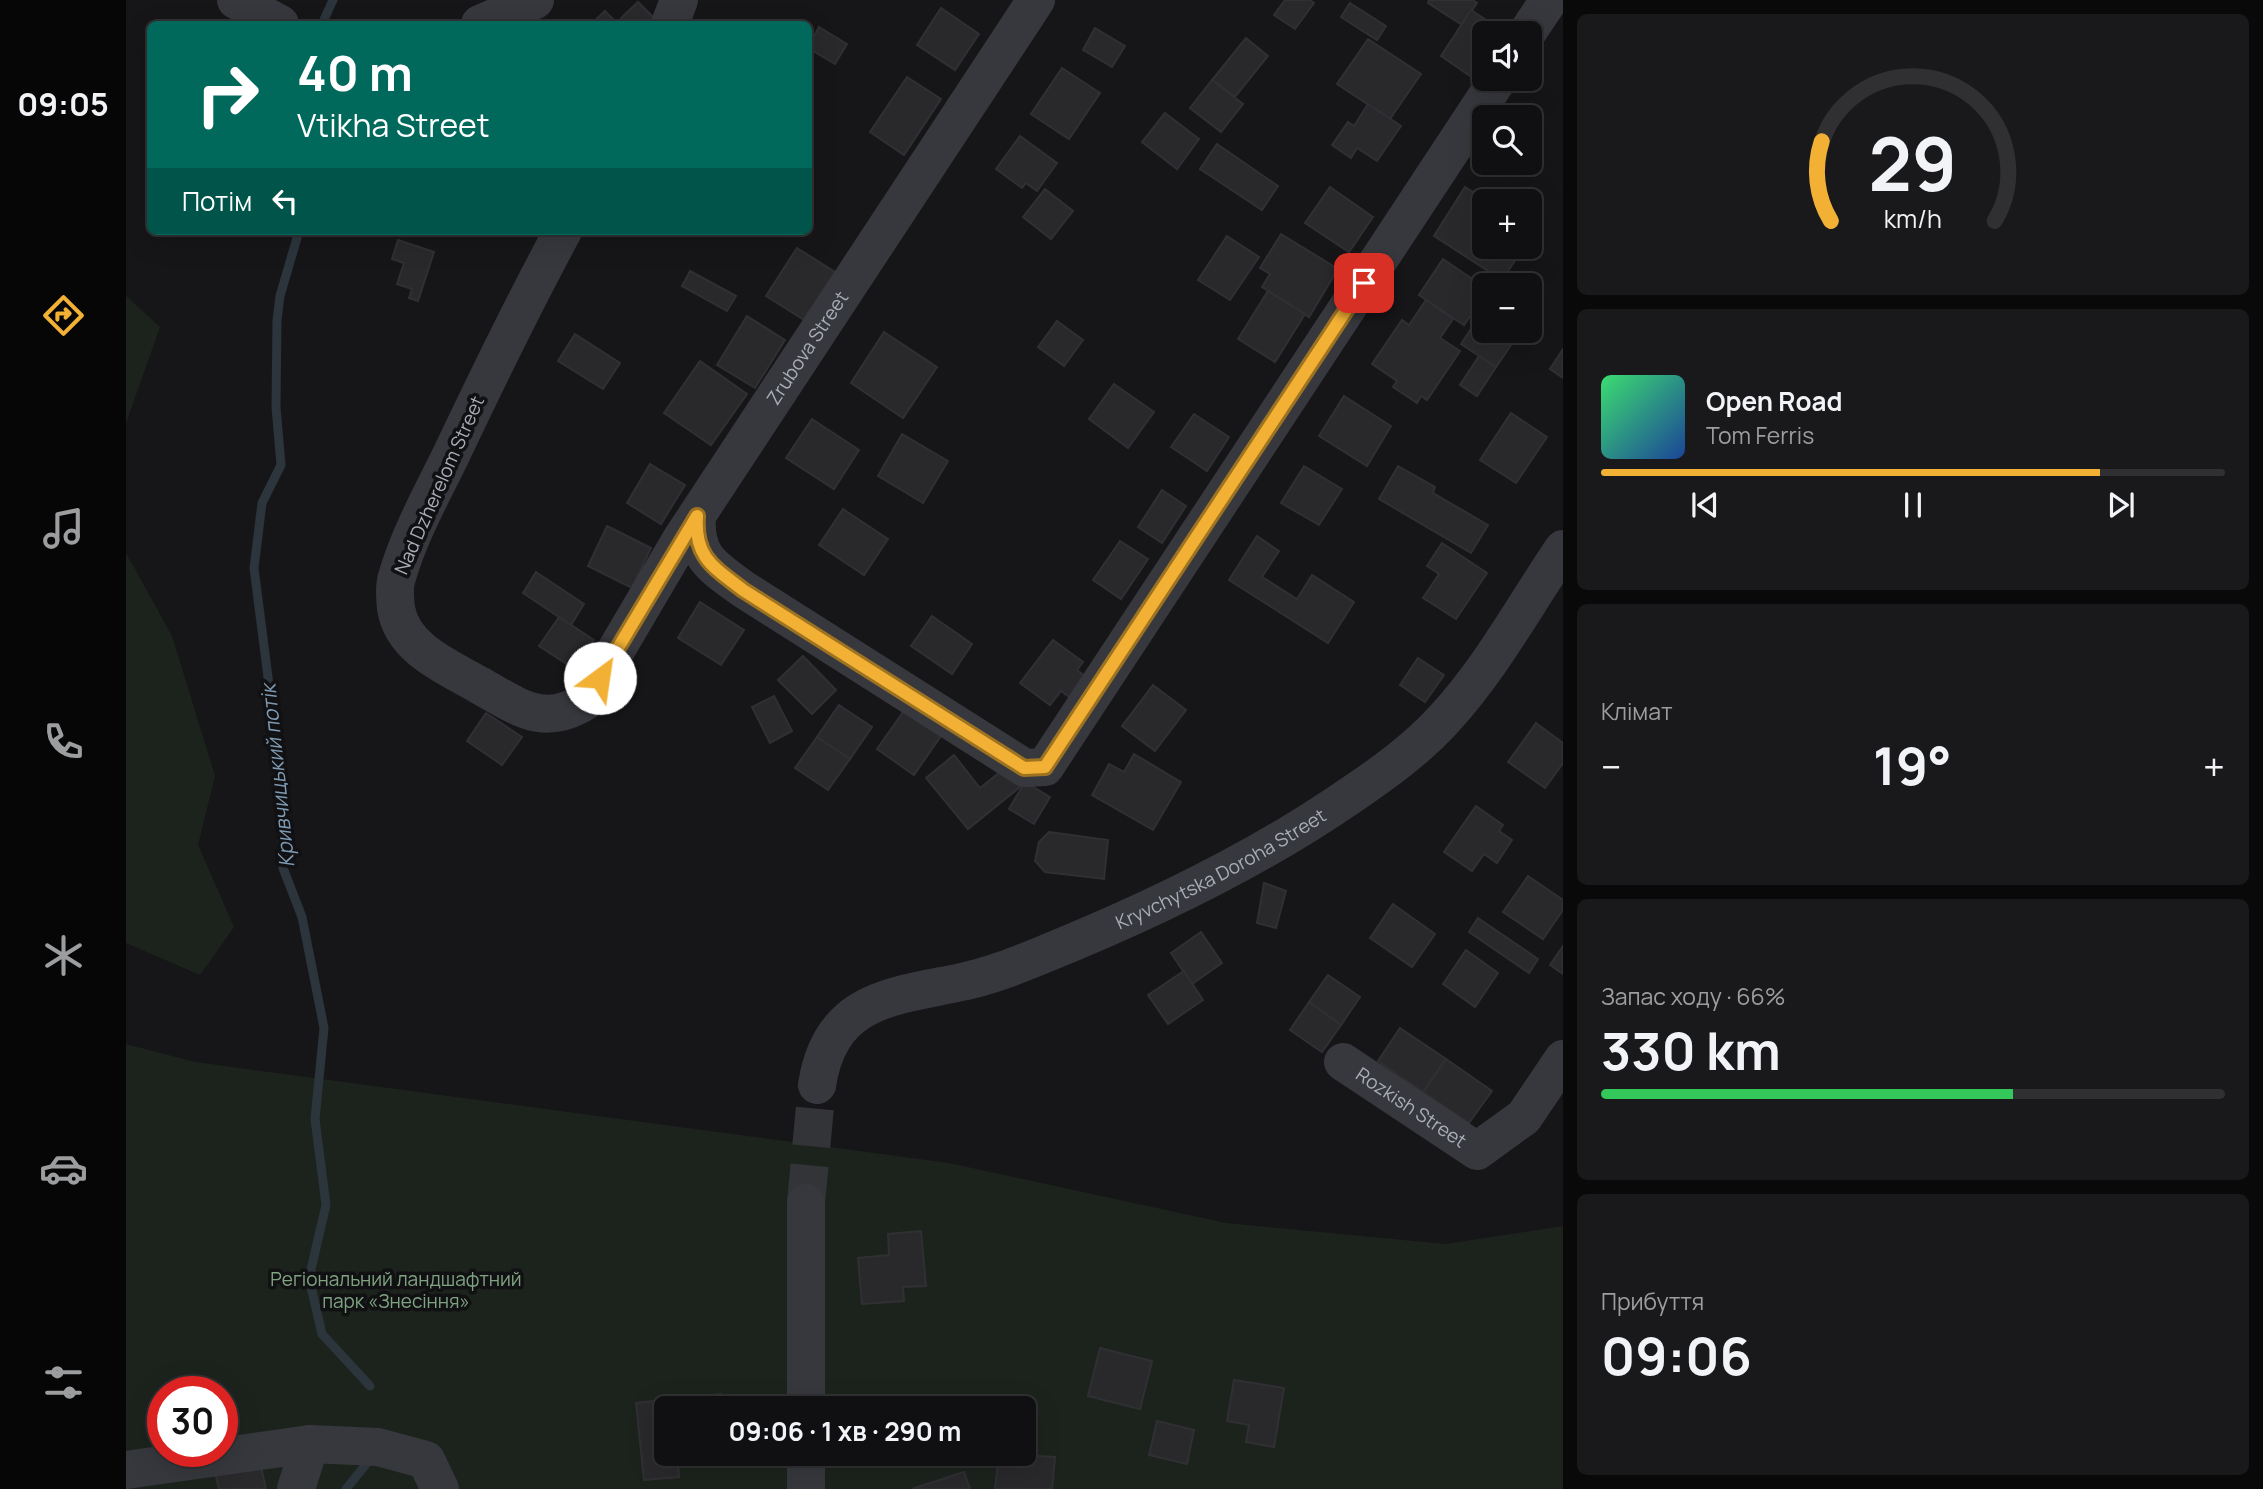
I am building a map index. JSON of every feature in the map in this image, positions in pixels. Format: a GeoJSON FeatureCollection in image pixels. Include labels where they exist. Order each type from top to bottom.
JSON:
{"type":"FeatureCollection","features":[{"type":"Feature","properties":{"kind":"street"},"geometry":{"type":"LineString","coordinates":[[236,0],[274,21]]}},
{"type":"Feature","properties":{"kind":"street"},"geometry":{"type":"LineString","coordinates":[[487,21],[536,0]]}},
{"type":"Feature","properties":{"kind":"street"},"geometry":{"type":"LineString","coordinates":[[671,21],[679,0]]}},
{"type":"Feature","properties":{"kind":"street","name":"Zrubova Street"},"geometry":{"type":"LineString","coordinates":[[586,701],[697,516],[1036,0]]}},
{"type":"Feature","properties":{"kind":"street"},"geometry":{"type":"LineString","coordinates":[[1535,21],[1549,0]]}},
{"type":"Feature","properties":{"kind":"street"},"geometry":{"type":"LineString","coordinates":[[697,516],[697,543],[705,557],[733,582],[1024,768],[1045,767],[1489,91]]}},
{"type":"Feature","properties":{"kind":"street","name":"Nad Dzherelom Street"},"geometry":{"type":"LineString","coordinates":[[561,235],[514,322],[419,522],[396,579],[396,610],[407,633],[428,656],[507,700],[543,715],[565,714],[586,701]]}},
{"type":"Feature","properties":{"kind":"street","name":"Kryvchytska Doroha Street"},"geometry":{"type":"LineString","coordinates":[[817,1085],[830,1042],[847,1020],[865,1007],[892,995],[992,975],[1139,914],[1239,864],[1315,821],[1375,779],[1415,748],[1446,718],[1476,679],[1563,549]]}},
{"type":"Feature","properties":{"kind":"street","name":"Rozkish Street"},"geometry":{"type":"LineString","coordinates":[[1343,1062],[1477,1151],[1524,1117],[1563,1059]]}},
{"type":"Feature","properties":{"kind":"street"},"geometry":{"type":"LineString","coordinates":[[806,1203],[806,1396]]}},
{"type":"Feature","properties":{"kind":"street"},"geometry":{"type":"LineString","coordinates":[[296,1489],[310,1444]]}},
{"type":"Feature","properties":{"kind":"street"},"geometry":{"type":"LineString","coordinates":[[126,1470],[310,1444],[378,1447],[426,1460],[440,1489]]}},
{"type":"Feature","properties":{"kind":"street"},"geometry":{"type":"LineString","coordinates":[[806,1466],[806,1489]]}},
{"type":"Feature","properties":{"kind":"green space"},"geometry":{"type":"Polygon","coordinates":[[[126,296],[160,327],[126,423],[126,296]]]}},
{"type":"Feature","properties":{"kind":"green space"},"geometry":{"type":"Polygon","coordinates":[[[126,553],[172,636],[215,776],[198,845],[234,927],[200,975],[126,943],[126,553]]]}},
{"type":"Feature","properties":{"kind":"green space","name":"Регіональний ландшафтний парк «Знесіння»"},"geometry":{"type":"Polygon","coordinates":[[[126,1044],[195,1062],[949,1163],[1226,1223],[1445,1244],[1563,1226],[1563,1489],[126,1489],[126,1044]]]}},
{"type":"Feature","properties":{"kind":"building"},"geometry":{"type":"Polygon","coordinates":[[[1285,0],[1310,0],[1314,3],[1295,29],[1274,15],[1285,0]]]}},
{"type":"Feature","properties":{"kind":"building"},"geometry":{"type":"Polygon","coordinates":[[[1429,0],[1473,0],[1477,3],[1462,25],[1428,3],[1429,0]]]}},
{"type":"Feature","properties":{"kind":"building"},"geometry":{"type":"Polygon","coordinates":[[[638,2],[657,21],[624,21],[621,18],[638,2]]]}},
{"type":"Feature","properties":{"kind":"building"},"geometry":{"type":"Polygon","coordinates":[[[1350,3],[1386,26],[1377,40],[1341,17],[1350,3]]]}},
{"type":"Feature","properties":{"kind":"building"},"geometry":{"type":"Polygon","coordinates":[[[941,8],[979,34],[955,70],[917,45],[941,8]]]}},
{"type":"Feature","properties":{"kind":"building"},"geometry":{"type":"Polygon","coordinates":[[[1471,10],[1488,21],[1472,21],[1472,77],[1441,56],[1471,10]]]}},
{"type":"Feature","properties":{"kind":"building"},"geometry":{"type":"Polygon","coordinates":[[[605,11],[615,21],[594,21],[605,11]]]}},
{"type":"Feature","properties":{"kind":"building"},"geometry":{"type":"Polygon","coordinates":[[[819,27],[847,44],[835,64],[812,50],[812,40],[819,27]]]}},
{"type":"Feature","properties":{"kind":"building"},"geometry":{"type":"Polygon","coordinates":[[[1095,28],[1125,46],[1112,67],[1083,50],[1095,28]]]}},
{"type":"Feature","properties":{"kind":"building"},"geometry":{"type":"Polygon","coordinates":[[[1246,38],[1268,56],[1235,97],[1212,80],[1246,38]]]}},
{"type":"Feature","properties":{"kind":"building"},"geometry":{"type":"Polygon","coordinates":[[[1368,39],[1421,74],[1390,119],[1337,84],[1368,39]]]}},
{"type":"Feature","properties":{"kind":"building"},"geometry":{"type":"Polygon","coordinates":[[[1062,68],[1100,93],[1069,139],[1031,114],[1062,68]]]}},
{"type":"Feature","properties":{"kind":"building"},"geometry":{"type":"Polygon","coordinates":[[[907,77],[941,99],[904,155],[870,132],[907,77]]]}},
{"type":"Feature","properties":{"kind":"building"},"geometry":{"type":"Polygon","coordinates":[[[1212,80],[1243,104],[1221,132],[1190,108],[1212,80]]]}},
{"type":"Feature","properties":{"kind":"building"},"geometry":{"type":"Polygon","coordinates":[[[1368,104],[1401,126],[1377,161],[1357,148],[1351,158],[1332,145],[1348,122],[1354,126],[1368,104]]]}},
{"type":"Feature","properties":{"kind":"building"},"geometry":{"type":"Polygon","coordinates":[[[1165,113],[1199,139],[1177,169],[1142,142],[1165,113]]]}},
{"type":"Feature","properties":{"kind":"building"},"geometry":{"type":"Polygon","coordinates":[[[1020,136],[1057,163],[1037,191],[1026,183],[1022,188],[996,169],[1020,136]]]}},
{"type":"Feature","properties":{"kind":"building"},"geometry":{"type":"Polygon","coordinates":[[[1217,144],[1278,186],[1262,210],[1200,169],[1217,144]]]}},
{"type":"Feature","properties":{"kind":"building"},"geometry":{"type":"Polygon","coordinates":[[[1330,187],[1373,217],[1349,252],[1305,223],[1330,187]]]}},
{"type":"Feature","properties":{"kind":"building"},"geometry":{"type":"Polygon","coordinates":[[[1465,187],[1472,191],[1472,259],[1516,259],[1507,273],[1491,273],[1434,236],[1465,187]]]}},
{"type":"Feature","properties":{"kind":"building"},"geometry":{"type":"Polygon","coordinates":[[[1045,189],[1073,211],[1051,239],[1023,217],[1045,189]]]}},
{"type":"Feature","properties":{"kind":"building"},"geometry":{"type":"Polygon","coordinates":[[[1281,234],[1338,269],[1309,317],[1262,287],[1270,274],[1260,268],[1281,234]]]}},
{"type":"Feature","properties":{"kind":"building"},"geometry":{"type":"Polygon","coordinates":[[[1227,236],[1259,257],[1230,300],[1198,280],[1227,236]]]}},
{"type":"Feature","properties":{"kind":"building"},"geometry":{"type":"Polygon","coordinates":[[[398,240],[434,252],[418,301],[409,298],[412,289],[397,284],[404,263],[392,259],[398,240]]]}},
{"type":"Feature","properties":{"kind":"building"},"geometry":{"type":"Polygon","coordinates":[[[797,248],[835,272],[804,320],[766,296],[797,248]]]}},
{"type":"Feature","properties":{"kind":"building"},"geometry":{"type":"Polygon","coordinates":[[[1443,259],[1472,279],[1472,313],[1464,325],[1419,295],[1443,259]]]}},
{"type":"Feature","properties":{"kind":"building"},"geometry":{"type":"Polygon","coordinates":[[[690,271],[736,296],[727,311],[682,286],[690,271]]]}},
{"type":"Feature","properties":{"kind":"building"},"geometry":{"type":"Polygon","coordinates":[[[1268,291],[1305,314],[1275,362],[1238,339],[1268,291]]]}},
{"type":"Feature","properties":{"kind":"building"},"geometry":{"type":"Polygon","coordinates":[[[1426,300],[1453,319],[1440,338],[1460,351],[1427,400],[1421,396],[1417,403],[1393,387],[1397,381],[1372,364],[1402,320],[1409,325],[1426,300]]]}},
{"type":"Feature","properties":{"kind":"building"},"geometry":{"type":"Polygon","coordinates":[[[747,316],[785,340],[755,388],[717,365],[747,316]]]}},
{"type":"Feature","properties":{"kind":"building"},"geometry":{"type":"Polygon","coordinates":[[[1057,321],[1083,340],[1064,366],[1038,347],[1057,321]]]}},
{"type":"Feature","properties":{"kind":"building"},"geometry":{"type":"Polygon","coordinates":[[[1472,327],[1472,343],[1511,345],[1496,367],[1461,344],[1472,327]]]}},
{"type":"Feature","properties":{"kind":"building"},"geometry":{"type":"Polygon","coordinates":[[[884,332],[937,367],[903,418],[851,383],[884,332]]]}},
{"type":"Feature","properties":{"kind":"building"},"geometry":{"type":"Polygon","coordinates":[[[575,334],[620,363],[603,389],[558,361],[575,334]]]}},
{"type":"Feature","properties":{"kind":"building"},"geometry":{"type":"Polygon","coordinates":[[[1563,349],[1563,378],[1550,369],[1563,349]]]}},
{"type":"Feature","properties":{"kind":"building"},"geometry":{"type":"Polygon","coordinates":[[[1479,356],[1496,367],[1477,396],[1460,385],[1479,356]]]}},
{"type":"Feature","properties":{"kind":"building"},"geometry":{"type":"Polygon","coordinates":[[[700,361],[747,394],[711,445],[664,413],[700,361]]]}},
{"type":"Feature","properties":{"kind":"building"},"geometry":{"type":"Polygon","coordinates":[[[1114,384],[1154,412],[1128,448],[1089,419],[1114,384]]]}},
{"type":"Feature","properties":{"kind":"building"},"geometry":{"type":"Polygon","coordinates":[[[1344,396],[1391,426],[1367,466],[1319,436],[1344,396]]]}},
{"type":"Feature","properties":{"kind":"building"},"geometry":{"type":"Polygon","coordinates":[[[1511,413],[1547,437],[1516,483],[1480,460],[1511,413]]]}},
{"type":"Feature","properties":{"kind":"building"},"geometry":{"type":"Polygon","coordinates":[[[1194,414],[1229,437],[1207,471],[1171,447],[1194,414]]]}},
{"type":"Feature","properties":{"kind":"building"},"geometry":{"type":"Polygon","coordinates":[[[812,419],[859,450],[834,489],[786,458],[812,419]]]}},
{"type":"Feature","properties":{"kind":"building"},"geometry":{"type":"Polygon","coordinates":[[[902,434],[948,461],[923,503],[878,476],[902,434]]]}},
{"type":"Feature","properties":{"kind":"building"},"geometry":{"type":"Polygon","coordinates":[[[650,464],[685,485],[661,524],[627,503],[650,464]]]}},
{"type":"Feature","properties":{"kind":"building"},"geometry":{"type":"Polygon","coordinates":[[[1304,466],[1342,489],[1319,525],[1281,503],[1304,466]]]}},
{"type":"Feature","properties":{"kind":"building"},"geometry":{"type":"Polygon","coordinates":[[[1398,466],[1435,487],[1433,493],[1488,525],[1471,553],[1379,499],[1398,466]]]}},
{"type":"Feature","properties":{"kind":"building"},"geometry":{"type":"Polygon","coordinates":[[[1162,490],[1186,506],[1162,543],[1138,527],[1162,490]]]}},
{"type":"Feature","properties":{"kind":"building"},"geometry":{"type":"Polygon","coordinates":[[[843,509],[888,539],[864,575],[819,545],[843,509]]]}},
{"type":"Feature","properties":{"kind":"building"},"geometry":{"type":"Polygon","coordinates":[[[607,526],[651,548],[632,588],[588,566],[607,526]]]}},
{"type":"Feature","properties":{"kind":"building"},"geometry":{"type":"Polygon","coordinates":[[[1257,536],[1279,551],[1262,577],[1297,599],[1312,575],[1354,602],[1328,643],[1229,580],[1257,536]]]}},
{"type":"Feature","properties":{"kind":"building"},"geometry":{"type":"Polygon","coordinates":[[[1120,541],[1148,559],[1121,599],[1093,580],[1120,541]]]}},
{"type":"Feature","properties":{"kind":"building"},"geometry":{"type":"Polygon","coordinates":[[[1442,543],[1487,573],[1456,619],[1423,598],[1439,574],[1427,566],[1442,543]]]}},
{"type":"Feature","properties":{"kind":"building"},"geometry":{"type":"Polygon","coordinates":[[[536,572],[584,604],[571,625],[523,593],[536,572]]]}},
{"type":"Feature","properties":{"kind":"building"},"geometry":{"type":"Polygon","coordinates":[[[700,602],[744,630],[721,665],[678,638],[700,602]]]}},
{"type":"Feature","properties":{"kind":"building"},"geometry":{"type":"Polygon","coordinates":[[[932,616],[972,644],[952,674],[911,646],[932,616]]]}},
{"type":"Feature","properties":{"kind":"building"},"geometry":{"type":"Polygon","coordinates":[[[559,617],[594,640],[574,669],[539,646],[559,617]]]}},
{"type":"Feature","properties":{"kind":"building"},"geometry":{"type":"Polygon","coordinates":[[[1053,640],[1083,662],[1077,670],[1087,678],[1072,699],[1061,691],[1050,705],[1020,683],[1053,640]]]}},
{"type":"Feature","properties":{"kind":"building"},"geometry":{"type":"Polygon","coordinates":[[[803,656],[836,690],[812,714],[778,680],[803,656]]]}},
{"type":"Feature","properties":{"kind":"building"},"geometry":{"type":"Polygon","coordinates":[[[1418,658],[1444,675],[1425,702],[1400,685],[1418,658]]]}},
{"type":"Feature","properties":{"kind":"building"},"geometry":{"type":"Polygon","coordinates":[[[1153,685],[1186,710],[1155,751],[1122,726],[1153,685]]]}},
{"type":"Feature","properties":{"kind":"building"},"geometry":{"type":"Polygon","coordinates":[[[774,696],[792,731],[770,743],[752,707],[774,696]]]}},
{"type":"Feature","properties":{"kind":"building"},"geometry":{"type":"Polygon","coordinates":[[[839,705],[872,727],[850,759],[817,737],[839,705]]]}},
{"type":"Feature","properties":{"kind":"building"},"geometry":{"type":"Polygon","coordinates":[[[906,708],[943,733],[914,775],[877,749],[906,708]]]}},
{"type":"Feature","properties":{"kind":"building"},"geometry":{"type":"Polygon","coordinates":[[[486,713],[522,737],[502,765],[467,741],[486,713]]]}},
{"type":"Feature","properties":{"kind":"building"},"geometry":{"type":"Polygon","coordinates":[[[1536,723],[1563,743],[1563,763],[1545,788],[1508,762],[1536,723]]]}},
{"type":"Feature","properties":{"kind":"building"},"geometry":{"type":"Polygon","coordinates":[[[817,737],[850,759],[828,790],[795,768],[817,737]]]}},
{"type":"Feature","properties":{"kind":"building"},"geometry":{"type":"Polygon","coordinates":[[[1134,754],[1181,782],[1153,830],[1092,795],[1109,764],[1124,772],[1134,754]]]}},
{"type":"Feature","properties":{"kind":"building"},"geometry":{"type":"Polygon","coordinates":[[[954,755],[980,788],[1005,768],[1020,787],[968,829],[926,778],[954,755]]]}},
{"type":"Feature","properties":{"kind":"building"},"geometry":{"type":"Polygon","coordinates":[[[1025,782],[1050,797],[1034,824],[1009,809],[1025,782]]]}},
{"type":"Feature","properties":{"kind":"building"},"geometry":{"type":"Polygon","coordinates":[[[1476,806],[1503,825],[1499,831],[1512,840],[1497,863],[1484,854],[1472,871],[1444,852],[1476,806]]]}},
{"type":"Feature","properties":{"kind":"building"},"geometry":{"type":"Polygon","coordinates":[[[1049,832],[1108,840],[1104,879],[1045,872],[1035,861],[1039,842],[1049,832]]]}},
{"type":"Feature","properties":{"kind":"building"},"geometry":{"type":"Polygon","coordinates":[[[1528,876],[1563,900],[1563,910],[1543,939],[1503,912],[1528,876]]]}},
{"type":"Feature","properties":{"kind":"building"},"geometry":{"type":"Polygon","coordinates":[[[1264,883],[1286,891],[1276,928],[1257,923],[1264,883]]]}},
{"type":"Feature","properties":{"kind":"building"},"geometry":{"type":"Polygon","coordinates":[[[1393,904],[1435,934],[1412,967],[1370,938],[1393,904]]]}},
{"type":"Feature","properties":{"kind":"building"},"geometry":{"type":"Polygon","coordinates":[[[1478,918],[1538,959],[1529,973],[1469,932],[1478,918]]]}},
{"type":"Feature","properties":{"kind":"building"},"geometry":{"type":"Polygon","coordinates":[[[1201,932],[1222,963],[1192,984],[1171,953],[1201,932]]]}},
{"type":"Feature","properties":{"kind":"building"},"geometry":{"type":"Polygon","coordinates":[[[1563,946],[1563,974],[1550,965],[1563,946]]]}},
{"type":"Feature","properties":{"kind":"building"},"geometry":{"type":"Polygon","coordinates":[[[1466,950],[1498,973],[1475,1007],[1443,984],[1466,950]]]}},
{"type":"Feature","properties":{"kind":"building"},"geometry":{"type":"Polygon","coordinates":[[[1184,971],[1203,1000],[1168,1024],[1148,995],[1184,971]]]}},
{"type":"Feature","properties":{"kind":"building"},"geometry":{"type":"Polygon","coordinates":[[[1328,975],[1360,997],[1341,1025],[1309,1002],[1328,975]]]}},
{"type":"Feature","properties":{"kind":"building"},"geometry":{"type":"Polygon","coordinates":[[[1309,1002],[1341,1025],[1322,1052],[1290,1030],[1309,1002]]]}},
{"type":"Feature","properties":{"kind":"building"},"geometry":{"type":"Polygon","coordinates":[[[1400,1028],[1446,1059],[1423,1092],[1378,1061],[1400,1028]]]}},
{"type":"Feature","properties":{"kind":"building"},"geometry":{"type":"Polygon","coordinates":[[[1446,1059],[1492,1091],[1469,1123],[1423,1092],[1446,1059]]]}},
{"type":"Feature","properties":{"kind":"building"},"geometry":{"type":"Polygon","coordinates":[[[921,1231],[926,1286],[903,1287],[904,1301],[862,1304],[858,1258],[889,1255],[888,1234],[921,1231]]]}},
{"type":"Feature","properties":{"kind":"building"},"geometry":{"type":"Polygon","coordinates":[[[1100,1348],[1152,1361],[1140,1409],[1088,1396],[1100,1348]]]}},
{"type":"Feature","properties":{"kind":"building"},"geometry":{"type":"Polygon","coordinates":[[[1234,1380],[1284,1388],[1274,1447],[1246,1442],[1249,1425],[1227,1421],[1234,1380]]]}},
{"type":"Feature","properties":{"kind":"building"},"geometry":{"type":"Polygon","coordinates":[[[654,1401],[654,1466],[678,1466],[679,1477],[644,1480],[636,1403],[654,1401]]]}},
{"type":"Feature","properties":{"kind":"building"},"geometry":{"type":"Polygon","coordinates":[[[1157,1421],[1194,1430],[1187,1464],[1149,1455],[1157,1421]]]}},
{"type":"Feature","properties":{"kind":"building"},"geometry":{"type":"Polygon","coordinates":[[[1036,1456],[1055,1457],[1052,1489],[995,1489],[998,1466],[1036,1466],[1036,1456]]]}},
{"type":"Feature","properties":{"kind":"building"},"geometry":{"type":"Polygon","coordinates":[[[259,1458],[266,1489],[219,1489],[214,1468],[238,1467],[238,1463],[259,1458]]]}},
{"type":"Feature","properties":{"kind":"building"},"geometry":{"type":"Polygon","coordinates":[[[964,1472],[970,1489],[912,1489],[964,1472]]]}},
{"type":"Feature","properties":{"kind":"waterway","name":"Кривчицький потік"},"geometry":{"type":"LineString","coordinates":[[323,21],[333,0]]}},
{"type":"Feature","properties":{"kind":"waterway","name":"Кривчицький потік"},"geometry":{"type":"LineString","coordinates":[[298,235],[280,296],[277,320],[276,407],[281,465],[262,503],[254,568],[280,771],[283,868],[302,917],[324,1028],[315,1119],[326,1205],[309,1278],[322,1334],[370,1386]]}},
{"type":"Feature","properties":{"kind":"waterway","name":"Кривчицький потік"},"geometry":{"type":"LineString","coordinates":[[346,1489],[367,1463]]}},
{"type":"Feature","properties":{"kind":"tunnel"},"geometry":{"type":"LineString","coordinates":[[806,1203],[817,1085]]}},
{"type":"Feature","properties":{"kind":"route"},"geometry":{"type":"LineString","coordinates":[[600,678],[697,516],[697,543],[705,557],[714,568],[743,590],[1024,768],[1039,770],[1045,767],[1052,761],[1364,283]]}}]}
